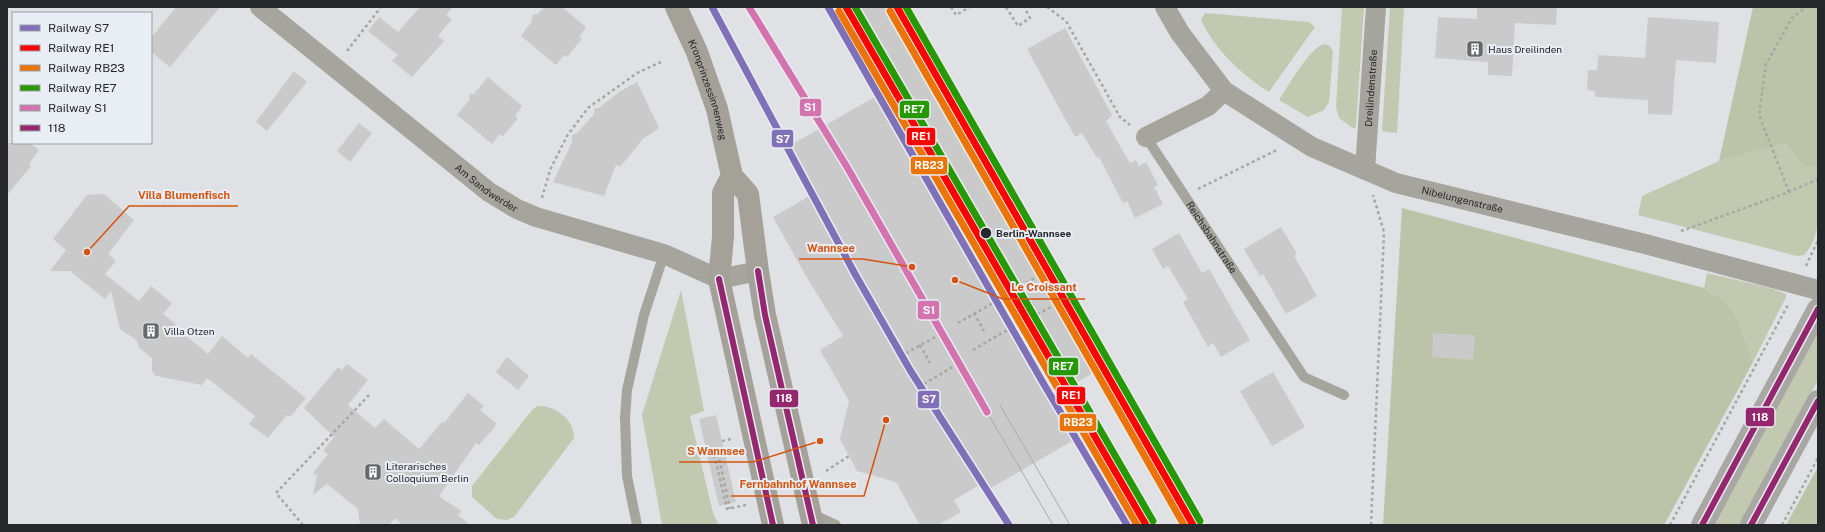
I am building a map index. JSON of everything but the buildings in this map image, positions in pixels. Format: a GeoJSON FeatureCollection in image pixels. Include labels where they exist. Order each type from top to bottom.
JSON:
{"type":"FeatureCollection","features":[{"type":"Feature","properties":{"kind":"main road","name":"Kronprinzessinnenweg"},"geometry":{"type":"LineString","coordinates":[[676,7],[697,52],[716,109],[732,176],[748,194],[758,271],[766,315],[811,519]]}},
{"type":"Feature","properties":{"kind":"main road"},"geometry":{"type":"LineString","coordinates":[[732,176],[723,193],[724,237],[719,278],[773,525]]}},
{"type":"Feature","properties":{"kind":"main road"},"geometry":{"type":"LineString","coordinates":[[1702,525],[1818,309]]}},
{"type":"Feature","properties":{"kind":"main road"},"geometry":{"type":"LineString","coordinates":[[1751,525],[1818,401]]}},
{"type":"Feature","properties":{"kind":"street","name":"Am Sandwerder"},"geometry":{"type":"LineString","coordinates":[[260,7],[489,192],[517,209],[536,217],[664,254],[719,278]]}},
{"type":"Feature","properties":{"kind":"street","name":"Nibelungenstraße"},"geometry":{"type":"LineString","coordinates":[[1165,7],[1180,33],[1224,91],[1312,147],[1365,170],[1396,183],[1645,244],[1818,290]]}},
{"type":"Feature","properties":{"kind":"street","name":"Dreilindenstraße"},"geometry":{"type":"LineString","coordinates":[[1365,170],[1376,7]]}},
{"type":"Feature","properties":{"kind":"street"},"geometry":{"type":"LineString","coordinates":[[1146,137],[1208,106],[1224,91]]}},
{"type":"Feature","properties":{"kind":"street"},"geometry":{"type":"LineString","coordinates":[[719,278],[758,271]]}},
{"type":"Feature","properties":{"kind":"lane","name":"Reichsbahnstraße"},"geometry":{"type":"LineString","coordinates":[[1146,137],[1304,377],[1344,395]]}},
{"type":"Feature","properties":{"kind":"lane"},"geometry":{"type":"LineString","coordinates":[[637,525],[627,476],[625,418],[627,390],[644,314],[664,254]]}},
{"type":"Feature","properties":{"kind":"lane"},"geometry":{"type":"LineString","coordinates":[[811,519],[836,525]]}},
{"type":"Feature","properties":{"kind":"path"},"geometry":{"type":"LineString","coordinates":[[334,67],[381,7]]}},
{"type":"Feature","properties":{"kind":"path"},"geometry":{"type":"LineString","coordinates":[[951,7],[956,15],[970,7]]}},
{"type":"Feature","properties":{"kind":"path"},"geometry":{"type":"LineString","coordinates":[[1006,7],[1018,26],[1030,18],[1024,7]]}},
{"type":"Feature","properties":{"kind":"path"},"geometry":{"type":"LineString","coordinates":[[1047,7],[1066,21],[1120,117],[1146,137]]}},
{"type":"Feature","properties":{"kind":"path"},"geometry":{"type":"LineString","coordinates":[[1789,192],[1759,115],[1766,64],[1792,18],[1806,7]]}},
{"type":"Feature","properties":{"kind":"path"},"geometry":{"type":"LineString","coordinates":[[536,217],[550,170],[567,136],[588,108],[636,73],[661,62]]}},
{"type":"Feature","properties":{"kind":"path"},"geometry":{"type":"LineString","coordinates":[[1184,195],[1279,149],[1290,133]]}},
{"type":"Feature","properties":{"kind":"path"},"geometry":{"type":"LineString","coordinates":[[1365,170],[1384,232],[1371,525]]}},
{"type":"Feature","properties":{"kind":"path"},"geometry":{"type":"LineString","coordinates":[[1645,244],[1789,192],[1818,179]]}},
{"type":"Feature","properties":{"kind":"path"},"geometry":{"type":"LineString","coordinates":[[1805,268],[1818,240]]}},
{"type":"Feature","properties":{"kind":"path"},"geometry":{"type":"LineString","coordinates":[[1016,289],[1043,273]]}},
{"type":"Feature","properties":{"kind":"path"},"geometry":{"type":"LineString","coordinates":[[1032,317],[1060,302]]}},
{"type":"Feature","properties":{"kind":"path"},"geometry":{"type":"LineString","coordinates":[[1670,525],[1790,302]]}},
{"type":"Feature","properties":{"kind":"path"},"geometry":{"type":"LineString","coordinates":[[958,323],[993,303]]}},
{"type":"Feature","properties":{"kind":"path"},"geometry":{"type":"LineString","coordinates":[[974,313],[984,331]]}},
{"type":"Feature","properties":{"kind":"path"},"geometry":{"type":"LineString","coordinates":[[973,350],[1009,329]]}},
{"type":"Feature","properties":{"kind":"path"},"geometry":{"type":"LineString","coordinates":[[906,353],[939,335]]}},
{"type":"Feature","properties":{"kind":"path"},"geometry":{"type":"LineString","coordinates":[[920,345],[930,362]]}},
{"type":"Feature","properties":{"kind":"path"},"geometry":{"type":"LineString","coordinates":[[924,384],[956,365]]}},
{"type":"Feature","properties":{"kind":"path"},"geometry":{"type":"LineString","coordinates":[[302,525],[276,493],[371,393]]}},
{"type":"Feature","properties":{"kind":"path"},"geometry":{"type":"LineString","coordinates":[[715,448],[728,509]]}},
{"type":"Feature","properties":{"kind":"path"},"geometry":{"type":"LineString","coordinates":[[826,470],[849,456]]}},
{"type":"Feature","properties":{"kind":"path"},"geometry":{"type":"LineString","coordinates":[[1782,525],[1818,458]]}},
{"type":"Feature","properties":{"kind":"green space"},"geometry":{"type":"Polygon","coordinates":[[[1342,7],[1364,7],[1356,125],[1354,129],[1339,118],[1336,107],[1342,7]]]}},
{"type":"Feature","properties":{"kind":"green space"},"geometry":{"type":"Polygon","coordinates":[[[1390,7],[1404,7],[1397,133],[1382,131],[1390,7]]]}},
{"type":"Feature","properties":{"kind":"green space"},"geometry":{"type":"Polygon","coordinates":[[[1753,7],[1818,7],[1818,165],[1805,168],[1786,144],[1719,161],[1753,7]]]}},
{"type":"Feature","properties":{"kind":"green space"},"geometry":{"type":"Polygon","coordinates":[[[1205,13],[1309,22],[1315,27],[1269,92],[1248,77],[1221,51],[1201,20],[1205,13]]]}},
{"type":"Feature","properties":{"kind":"green space"},"geometry":{"type":"Polygon","coordinates":[[[1325,44],[1330,46],[1333,52],[1329,102],[1324,110],[1308,117],[1279,100],[1306,59],[1319,46],[1325,44]]]}},
{"type":"Feature","properties":{"kind":"green space"},"geometry":{"type":"Polygon","coordinates":[[[1786,144],[1805,168],[1818,165],[1818,225],[1811,246],[1804,255],[1797,256],[1638,215],[1642,196],[1719,161],[1786,144]]]}},
{"type":"Feature","properties":{"kind":"green space"},"geometry":{"type":"Polygon","coordinates":[[[1402,208],[1704,288],[1709,293],[1722,299],[1727,304],[1737,319],[1753,362],[1664,525],[1383,525],[1402,208]]]}},
{"type":"Feature","properties":{"kind":"green space"},"geometry":{"type":"Polygon","coordinates":[[[1707,273],[1770,288],[1786,294],[1786,297],[1753,362],[1741,328],[1732,311],[1722,299],[1709,293],[1704,288],[1707,273]]]}},
{"type":"Feature","properties":{"kind":"green space"},"geometry":{"type":"Polygon","coordinates":[[[681,290],[704,411],[690,416],[713,513],[719,525],[662,525],[642,415],[681,290]]]}},
{"type":"Feature","properties":{"kind":"green space"},"geometry":{"type":"Polygon","coordinates":[[[1818,330],[1818,380],[1741,525],[1713,525],[1818,330]]]}},
{"type":"Feature","properties":{"kind":"green space"},"geometry":{"type":"Polygon","coordinates":[[[538,406],[551,408],[563,415],[571,425],[574,438],[514,517],[507,520],[497,519],[472,497],[472,486],[533,409],[538,406]]]}},
{"type":"Feature","properties":{"kind":"green space"},"geometry":{"type":"Polygon","coordinates":[[[1818,467],[1818,525],[1786,525],[1818,467]]]}},
{"type":"Feature","properties":{"kind":"tram line"},"geometry":{"type":"LineString","coordinates":[[1000,405],[1070,525]]}},
{"type":"Feature","properties":{"kind":"tram line"},"geometry":{"type":"LineString","coordinates":[[987,412],[1053,525]]}},
{"type":"Feature","properties":{"kind":"rail line","name":"S7"},"geometry":{"type":"LineString","coordinates":[[712,7],[855,274],[910,370],[1009,525]]}},
{"type":"Feature","properties":{"kind":"rail line","name":"S1"},"geometry":{"type":"LineString","coordinates":[[749,7],[847,167],[987,412]]}},
{"type":"Feature","properties":{"kind":"rail line","name":"S7"},"geometry":{"type":"LineString","coordinates":[[828,7],[1042,381],[1127,525]]}},
{"type":"Feature","properties":{"kind":"rail line","name":"RE1"},"geometry":{"type":"LineString","coordinates":[[846,7],[1146,525]]}},
{"type":"Feature","properties":{"kind":"rail line","name":"RE7"},"geometry":{"type":"LineString","coordinates":[[855,7],[1153,521]]}},
{"type":"Feature","properties":{"kind":"rail line","name":"RE1"},"geometry":{"type":"LineString","coordinates":[[897,7],[1193,525]]}},
{"type":"Feature","properties":{"kind":"rail line","name":"RE7"},"geometry":{"type":"LineString","coordinates":[[906,7],[1200,521]]}},
{"type":"Feature","properties":{"kind":"rail line","name":"RB23"},"geometry":{"type":"LineString","coordinates":[[839,11],[1137,525]]}},
{"type":"Feature","properties":{"kind":"rail line","name":"RB23"},"geometry":{"type":"LineString","coordinates":[[890,11],[1184,525]]}},
{"type":"Feature","properties":{"kind":"transit line","name":"118"},"geometry":{"type":"LineString","coordinates":[[758,271],[765,315],[813,525]]}},
{"type":"Feature","properties":{"kind":"transit line","name":"118"},"geometry":{"type":"LineString","coordinates":[[719,279],[773,525]]}},
{"type":"Feature","properties":{"kind":"transit line","name":"118"},"geometry":{"type":"LineString","coordinates":[[1702,525],[1818,309]]}},
{"type":"Feature","properties":{"kind":"transit line","name":"118"},"geometry":{"type":"LineString","coordinates":[[1751,525],[1818,401]]}},
{"type":"Feature","properties":{"kind":"place","name":"Haus Dreilinden"},"geometry":{"type":"Point","coordinates":[1475,49]}},
{"type":"Feature","properties":{"kind":"place","name":"Berlin-Wannsee"},"geometry":{"type":"Point","coordinates":[986,233]}},
{"type":"Feature","properties":{"kind":"place","name":"Villa Blumenfisch"},"geometry":{"type":"Point","coordinates":[87,252]}},
{"type":"Feature","properties":{"kind":"place","name":"Wannsee"},"geometry":{"type":"Point","coordinates":[912,267]}},
{"type":"Feature","properties":{"kind":"place","name":"Le Croissant"},"geometry":{"type":"Point","coordinates":[955,280]}},
{"type":"Feature","properties":{"kind":"place","name":"Villa Otzen"},"geometry":{"type":"Point","coordinates":[151,331]}},
{"type":"Feature","properties":{"kind":"place","name":"Fernbahnhof Wannsee"},"geometry":{"type":"Point","coordinates":[886,420]}},
{"type":"Feature","properties":{"kind":"place","name":"S Wannsee"},"geometry":{"type":"Point","coordinates":[820,441]}},
{"type":"Feature","properties":{"kind":"place","name":"Literarisches Colloquium Berlin"},"geometry":{"type":"Point","coordinates":[373,472]}}]}
